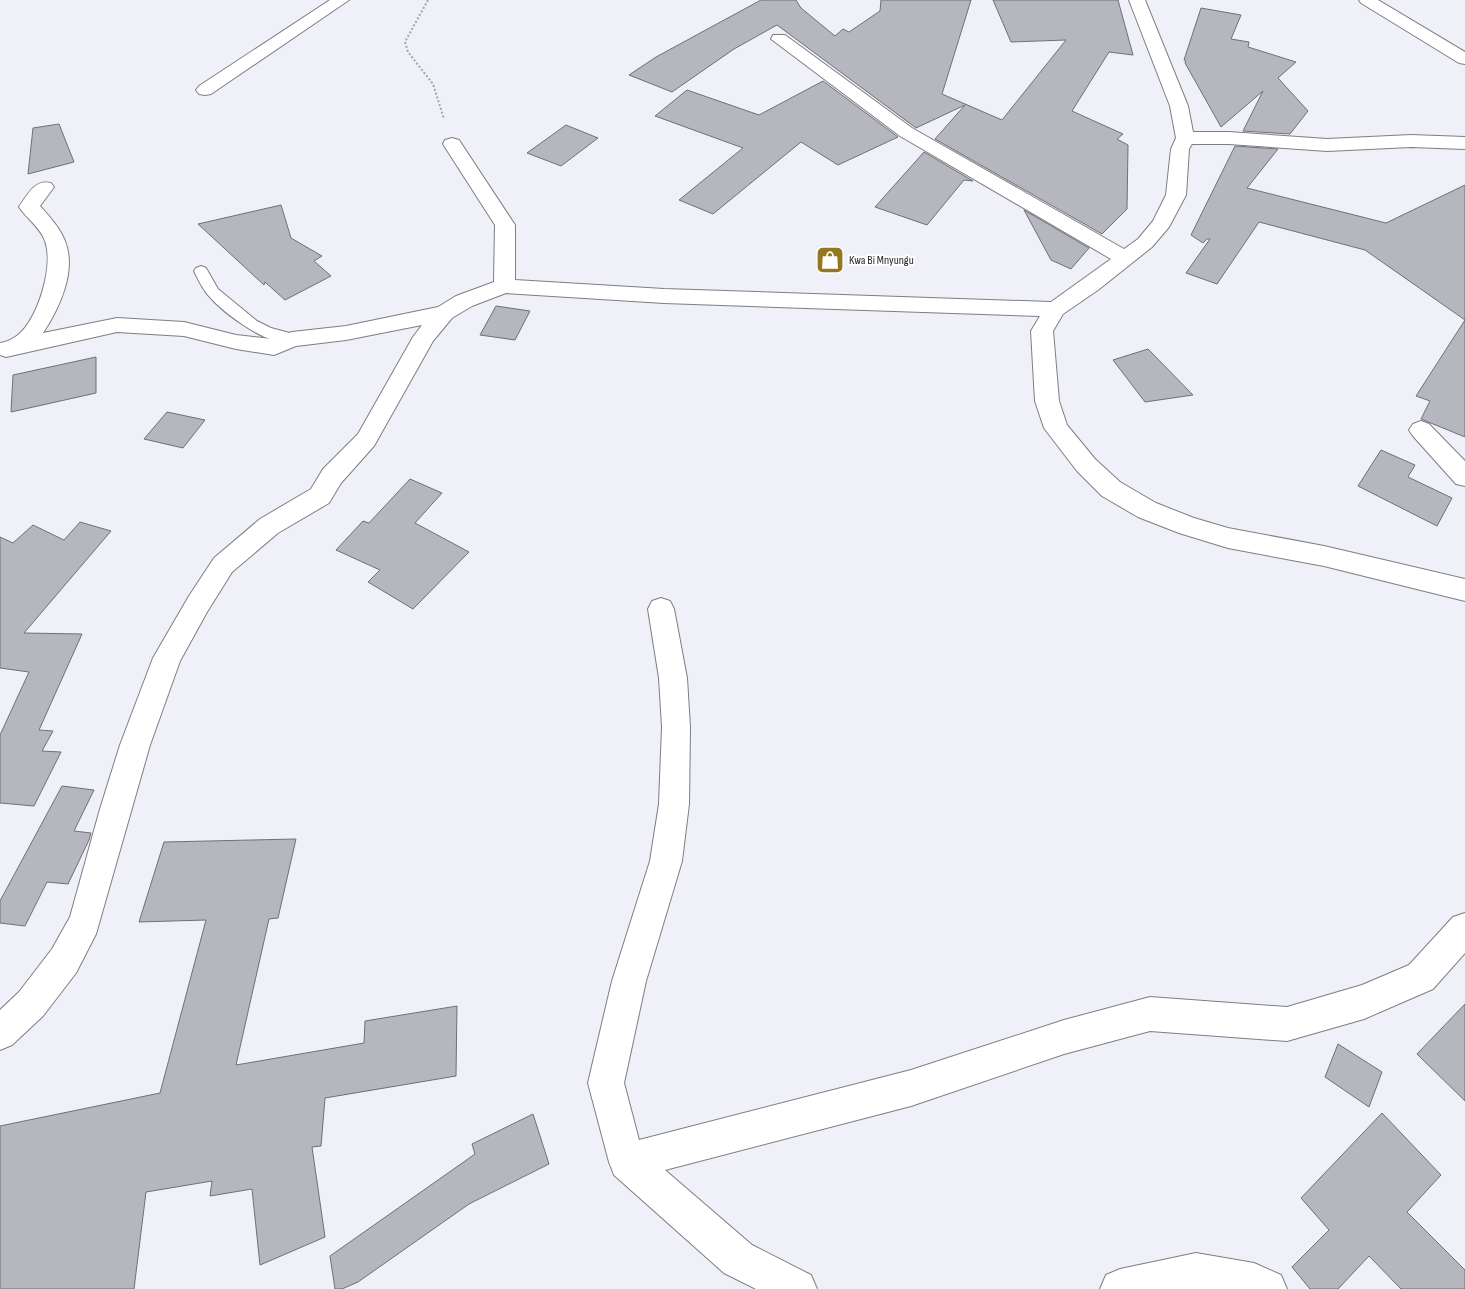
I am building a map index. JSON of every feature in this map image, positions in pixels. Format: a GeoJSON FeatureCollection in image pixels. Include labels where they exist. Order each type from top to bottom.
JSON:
{"type":"FeatureCollection","features":[{"type":"Feature","properties":{"kind":"street"},"geometry":{"type":"LineString","coordinates":[[205,90],[341,0]]}},
{"type":"Feature","properties":{"kind":"street"},"geometry":{"type":"LineString","coordinates":[[1137,0],[1178,106],[1185,138],[1180,149],[1176,195],[1165,216],[1145,243],[1091,285],[1054,309],[1042,331],[1047,401],[1056,428],[1086,465],[1111,488],[1147,510],[1188,526],[1228,538],[1324,556],[1465,590]]}},
{"type":"Feature","properties":{"kind":"street"},"geometry":{"type":"LineString","coordinates":[[1367,0],[1465,60]]}},
{"type":"Feature","properties":{"kind":"street"},"geometry":{"type":"LineString","coordinates":[[778,39],[906,132],[1125,258]]}},
{"type":"Feature","properties":{"kind":"street"},"geometry":{"type":"LineString","coordinates":[[1185,138],[1229,138],[1327,145],[1411,141],[1465,144]]}},
{"type":"Feature","properties":{"kind":"street"},"geometry":{"type":"LineString","coordinates":[[452,144],[505,225],[504,286]]}},
{"type":"Feature","properties":{"kind":"street"},"geometry":{"type":"LineString","coordinates":[[3,351],[25,341],[42,319],[56,280],[57,248],[45,224],[29,207],[44,187]]}},
{"type":"Feature","properties":{"kind":"street"},"geometry":{"type":"LineString","coordinates":[[0,1033],[31,1004],[64,961],[85,923],[115,809],[135,745],[167,658],[198,604],[223,564],[269,526],[320,496],[332,476],[366,440],[424,337],[444,313],[464,301],[504,286],[664,296],[1054,309]]}},
{"type":"Feature","properties":{"kind":"street"},"geometry":{"type":"LineString","coordinates":[[3,351],[117,325],[184,328],[228,340],[274,348],[292,339],[346,333],[444,313]]}},
{"type":"Feature","properties":{"kind":"street"},"geometry":{"type":"LineString","coordinates":[[1421,430],[1465,477]]}},
{"type":"Feature","properties":{"kind":"street"},"geometry":{"type":"LineString","coordinates":[[661,609],[673,678],[676,727],[674,804],[666,861],[629,981],[606,1082],[627,1162],[738,1259],[797,1289]]}},
{"type":"Feature","properties":{"kind":"street"},"geometry":{"type":"LineString","coordinates":[[627,1162],[911,1088],[1064,1038],[1150,1014],[1287,1024],[1364,1002],[1421,977],[1465,929]]}},
{"type":"Feature","properties":{"kind":"street"},"geometry":{"type":"LineString","coordinates":[[1120,1289],[1196,1272],[1254,1283],[1268,1289]]}},
{"type":"Feature","properties":{"kind":"lane"},"geometry":{"type":"LineString","coordinates":[[201,272],[213,292],[252,325],[266,332],[292,339]]}},
{"type":"Feature","properties":{"kind":"path"},"geometry":{"type":"LineString","coordinates":[[428,0],[405,42],[408,52],[433,84],[452,144]]}},
{"type":"Feature","properties":{"kind":"building"},"geometry":{"type":"Polygon","coordinates":[[[761,0],[796,0],[801,8],[835,36],[843,29],[849,32],[880,11],[881,0],[971,0],[942,94],[1002,120],[1066,40],[1011,42],[993,0],[1118,0],[1133,55],[1109,52],[1072,111],[1123,134],[1117,139],[1128,145],[1127,209],[1102,234],[935,139],[965,105],[916,128],[777,25],[734,49],[672,92],[629,75],[656,57],[761,0]]]}},
{"type":"Feature","properties":{"kind":"building"},"geometry":{"type":"Polygon","coordinates":[[[1201,8],[1241,15],[1231,39],[1249,42],[1248,47],[1296,62],[1278,78],[1308,111],[1290,134],[1243,131],[1263,91],[1221,127],[1184,60],[1201,8]]]}},
{"type":"Feature","properties":{"kind":"building"},"geometry":{"type":"Polygon","coordinates":[[[823,81],[898,137],[838,165],[801,142],[713,214],[679,200],[743,148],[655,116],[687,90],[759,115],[823,81]]]}},
{"type":"Feature","properties":{"kind":"building"},"geometry":{"type":"Polygon","coordinates":[[[59,124],[74,162],[28,174],[33,128],[59,124]]]}},
{"type":"Feature","properties":{"kind":"building"},"geometry":{"type":"Polygon","coordinates":[[[566,125],[598,138],[561,166],[527,153],[566,125]]]}},
{"type":"Feature","properties":{"kind":"building"},"geometry":{"type":"Polygon","coordinates":[[[1235,146],[1278,149],[1247,188],[1386,223],[1465,185],[1465,320],[1365,250],[1259,222],[1217,284],[1186,273],[1210,239],[1203,243],[1191,235],[1235,146]]]}},
{"type":"Feature","properties":{"kind":"building"},"geometry":{"type":"Polygon","coordinates":[[[924,152],[973,181],[964,180],[927,225],[875,207],[924,152]]]}},
{"type":"Feature","properties":{"kind":"building"},"geometry":{"type":"Polygon","coordinates":[[[281,205],[291,238],[322,256],[314,261],[331,276],[285,300],[265,282],[264,285],[198,224],[281,205]]]}},
{"type":"Feature","properties":{"kind":"building"},"geometry":{"type":"Polygon","coordinates":[[[1024,210],[1089,248],[1071,269],[1051,260],[1024,210]]]}},
{"type":"Feature","properties":{"kind":"building"},"geometry":{"type":"Polygon","coordinates":[[[496,306],[530,311],[515,340],[480,335],[496,306]]]}},
{"type":"Feature","properties":{"kind":"building"},"geometry":{"type":"Polygon","coordinates":[[[1465,320],[1465,437],[1421,419],[1430,401],[1416,396],[1465,320]]]}},
{"type":"Feature","properties":{"kind":"building"},"geometry":{"type":"Polygon","coordinates":[[[1148,349],[1193,395],[1145,402],[1113,360],[1148,349]]]}},
{"type":"Feature","properties":{"kind":"building"},"geometry":{"type":"Polygon","coordinates":[[[96,357],[96,393],[11,412],[13,375],[96,357]]]}},
{"type":"Feature","properties":{"kind":"building"},"geometry":{"type":"Polygon","coordinates":[[[167,412],[205,420],[183,448],[144,439],[167,412]]]}},
{"type":"Feature","properties":{"kind":"building"},"geometry":{"type":"Polygon","coordinates":[[[1381,450],[1415,465],[1408,477],[1452,498],[1437,526],[1358,486],[1381,450]]]}},
{"type":"Feature","properties":{"kind":"building"},"geometry":{"type":"Polygon","coordinates":[[[410,479],[442,493],[415,523],[469,552],[413,609],[368,582],[380,570],[336,550],[363,521],[369,523],[410,479]]]}},
{"type":"Feature","properties":{"kind":"building"},"geometry":{"type":"Polygon","coordinates":[[[80,522],[111,531],[24,633],[82,634],[39,730],[53,731],[42,751],[61,752],[34,806],[0,803],[0,735],[29,672],[0,668],[0,537],[13,543],[33,525],[64,540],[80,522]]]}},
{"type":"Feature","properties":{"kind":"building"},"geometry":{"type":"Polygon","coordinates":[[[62,786],[94,790],[74,831],[91,833],[89,840],[68,884],[47,882],[25,926],[0,923],[0,901],[62,786]]]}},
{"type":"Feature","properties":{"kind":"building"},"geometry":{"type":"Polygon","coordinates":[[[296,839],[278,918],[269,919],[236,1065],[364,1043],[365,1021],[457,1006],[456,1076],[325,1098],[321,1146],[312,1147],[325,1237],[260,1265],[252,1189],[210,1196],[212,1181],[146,1192],[134,1289],[0,1289],[0,1126],[160,1093],[206,920],[139,922],[164,842],[296,839]]]}},
{"type":"Feature","properties":{"kind":"building"},"geometry":{"type":"Polygon","coordinates":[[[1465,1004],[1465,1101],[1417,1054],[1465,1004]]]}},
{"type":"Feature","properties":{"kind":"building"},"geometry":{"type":"Polygon","coordinates":[[[1338,1044],[1382,1072],[1369,1107],[1325,1077],[1338,1044]]]}},
{"type":"Feature","properties":{"kind":"building"},"geometry":{"type":"Polygon","coordinates":[[[1382,1113],[1441,1175],[1407,1212],[1465,1270],[1465,1289],[1401,1289],[1369,1256],[1338,1289],[1310,1289],[1292,1267],[1329,1230],[1301,1198],[1382,1113]]]}},
{"type":"Feature","properties":{"kind":"building"},"geometry":{"type":"Polygon","coordinates":[[[533,1114],[549,1164],[469,1204],[358,1282],[342,1289],[335,1289],[330,1256],[475,1154],[472,1144],[533,1114]]]}},
{"type":"Feature","properties":{"kind":"place","name":"Kwa Bi Mnyungu"},"geometry":{"type":"Point","coordinates":[830,260]}}]}
